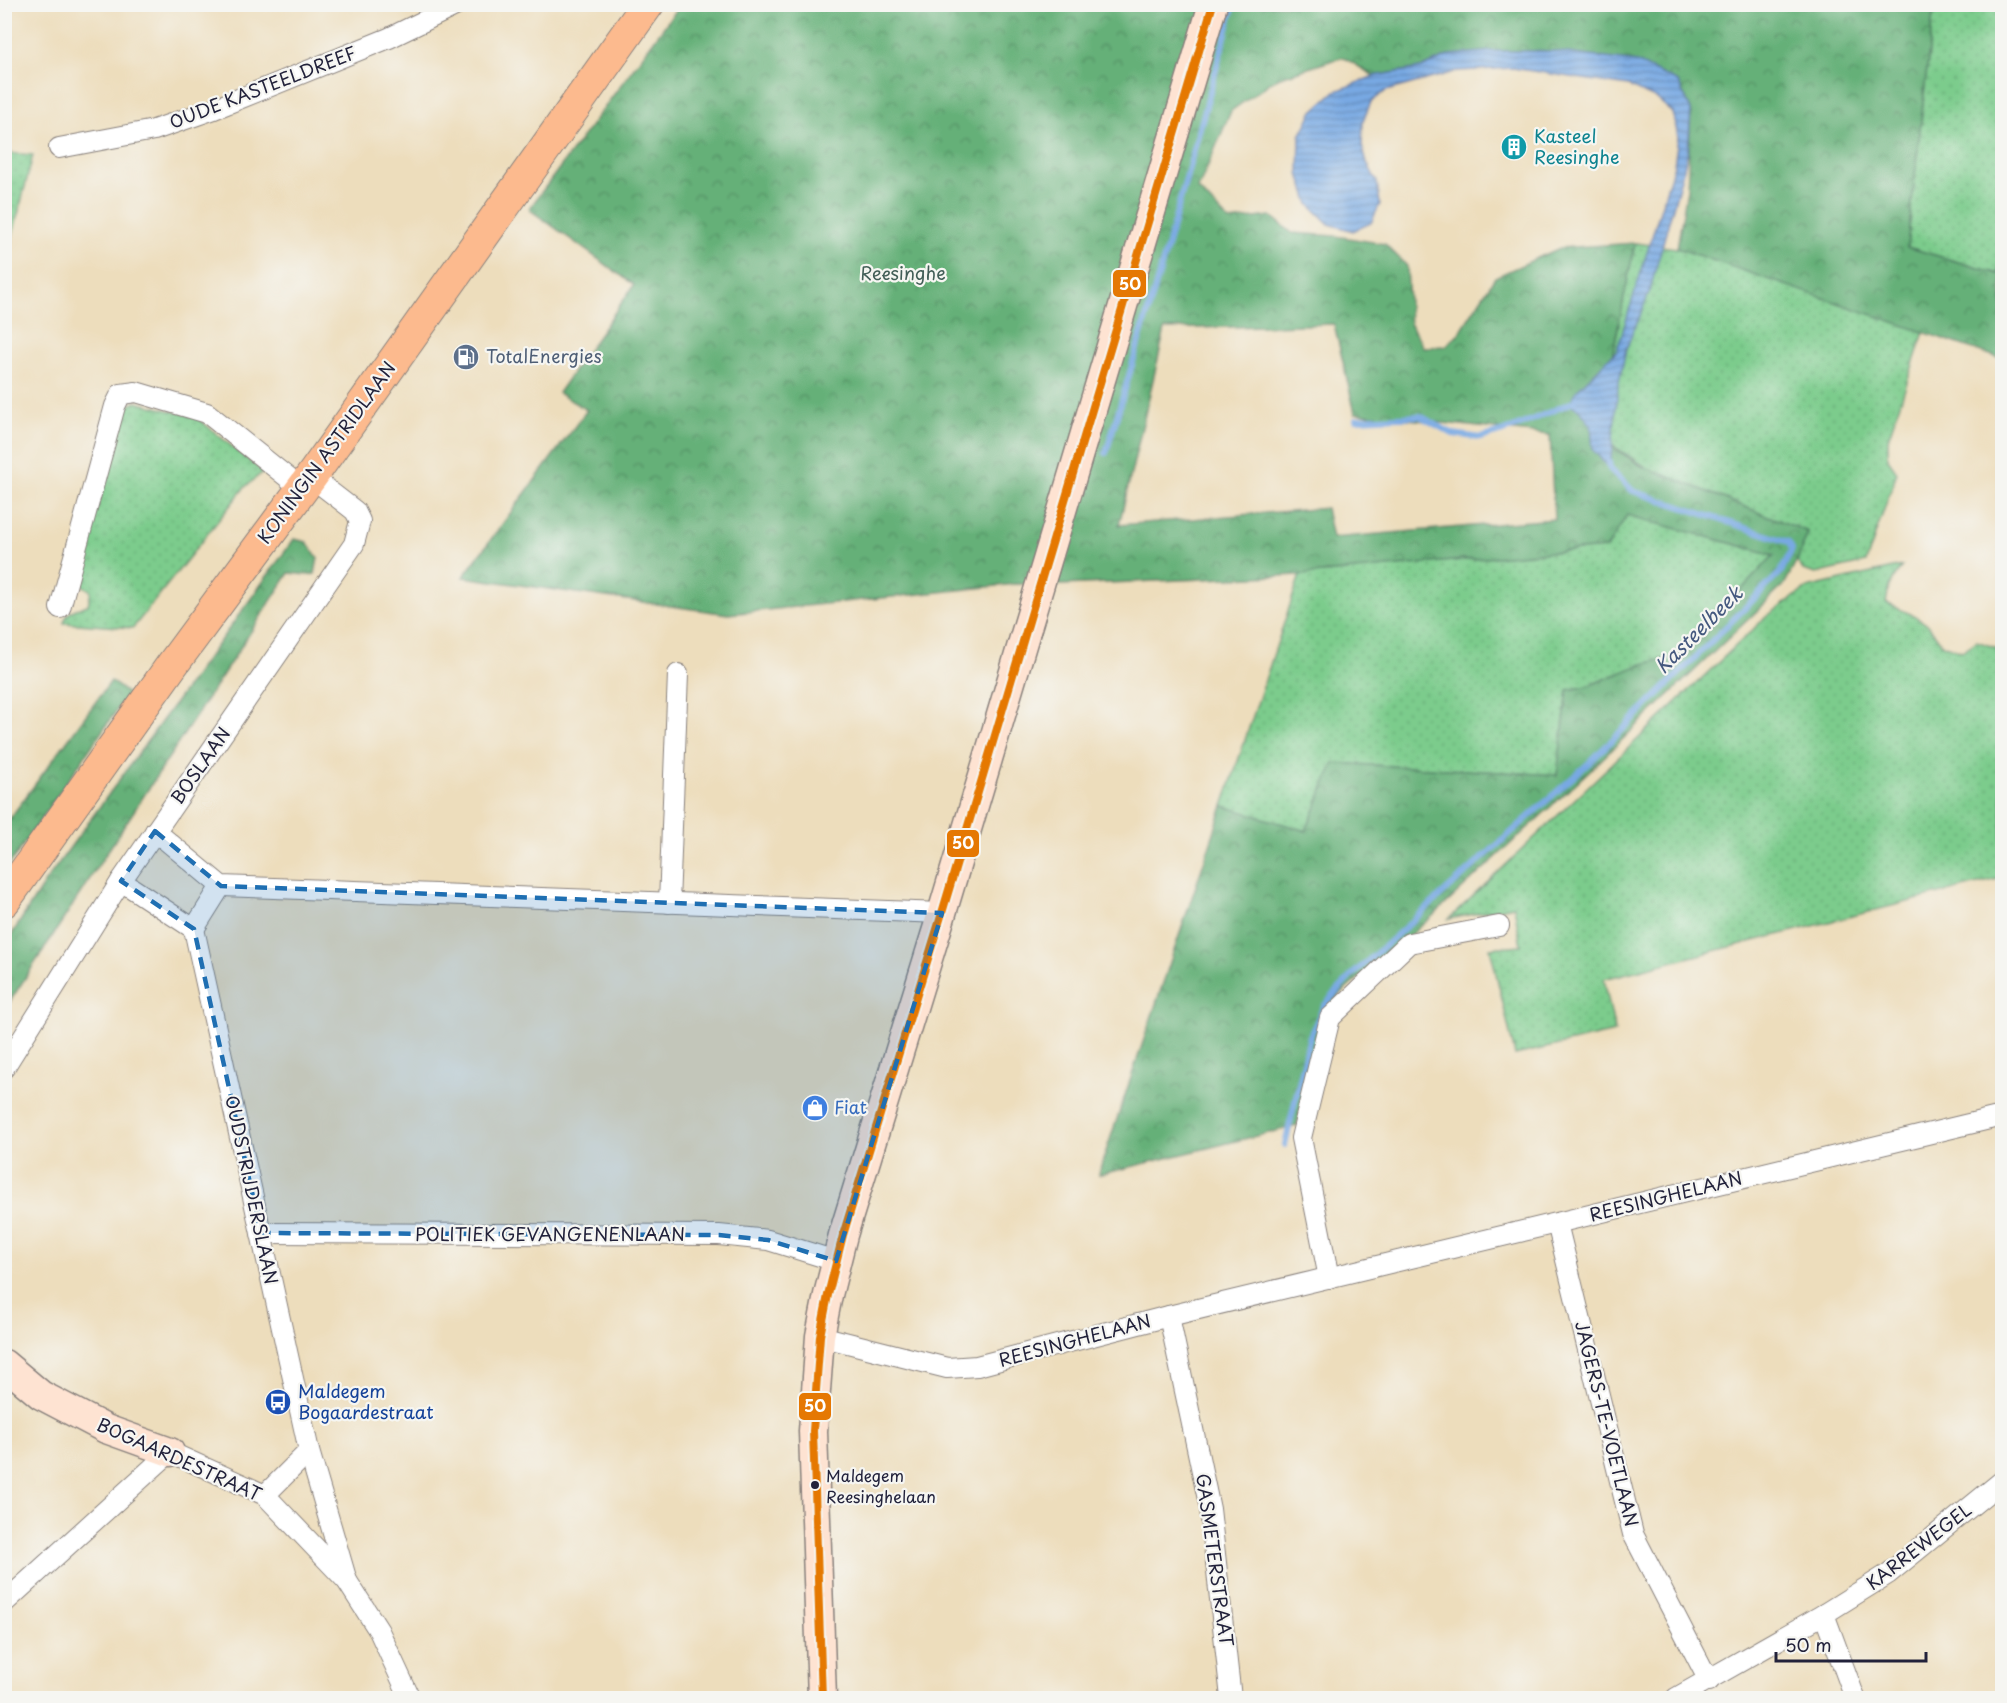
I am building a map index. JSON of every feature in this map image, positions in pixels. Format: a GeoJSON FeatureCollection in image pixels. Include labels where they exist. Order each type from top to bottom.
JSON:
{"type":"FeatureCollection","features":[{"type":"Feature","properties":{"kind":"main road","name":"KONINGIN ASTRIDLAAN"},"geometry":{"type":"LineString","coordinates":[[4,901],[648,4]]}},
{"type":"Feature","properties":{"kind":"street","name":"OUDE KASTEELDREEF"},"geometry":{"type":"LineString","coordinates":[[59,148],[154,130],[214,109],[389,38],[459,4]]}},
{"type":"Feature","properties":{"kind":"street"},"geometry":{"type":"LineString","coordinates":[[822,1698],[813,1431],[820,1336],[836,1261],[1213,4]]}},
{"type":"Feature","properties":{"kind":"street","name":"BOSLAAN"},"geometry":{"type":"LineString","coordinates":[[4,1068],[121,880],[354,544],[360,521],[355,512],[306,483],[207,413],[136,392],[121,394],[115,406],[60,608]]}},
{"type":"Feature","properties":{"kind":"street"},"geometry":{"type":"LineString","coordinates":[[669,903],[678,674]]}},
{"type":"Feature","properties":{"kind":"street"},"geometry":{"type":"LineString","coordinates":[[155,831],[221,886],[942,913]]}},
{"type":"Feature","properties":{"kind":"street"},"geometry":{"type":"LineString","coordinates":[[121,880],[194,929],[221,886]]}},
{"type":"Feature","properties":{"kind":"street"},"geometry":{"type":"LineString","coordinates":[[1329,1278],[1301,1138],[1330,1018],[1409,943],[1499,926]]}},
{"type":"Feature","properties":{"kind":"street","name":"OUDSTRIJDERSLAAN"},"geometry":{"type":"LineString","coordinates":[[194,929],[309,1451],[348,1581]]}},
{"type":"Feature","properties":{"kind":"street","name":"REESINGHELAAN"},"geometry":{"type":"LineString","coordinates":[[820,1336],[947,1368],[977,1366],[1169,1316],[2002,1116]]}},
{"type":"Feature","properties":{"kind":"street","name":"JAGERS-TE-VOETLAAN"},"geometry":{"type":"LineString","coordinates":[[1557,1223],[1633,1534],[1708,1681]]}},
{"type":"Feature","properties":{"kind":"street","name":"POLITIEK GEVANGENENLAAN"},"geometry":{"type":"LineString","coordinates":[[261,1233],[719,1235],[768,1239],[836,1261]]}},
{"type":"Feature","properties":{"kind":"street","name":"GASMETERSTRAAT"},"geometry":{"type":"LineString","coordinates":[[1169,1316],[1210,1509],[1231,1698]]}},
{"type":"Feature","properties":{"kind":"street","name":"BOGAARDESTRAAT"},"geometry":{"type":"LineString","coordinates":[[4,1364],[41,1395],[106,1429],[170,1452],[265,1495],[348,1581],[379,1631],[410,1698]]}},
{"type":"Feature","properties":{"kind":"street"},"geometry":{"type":"LineString","coordinates":[[265,1495],[309,1451]]}},
{"type":"Feature","properties":{"kind":"street"},"geometry":{"type":"LineString","coordinates":[[4,1603],[170,1452]]}},
{"type":"Feature","properties":{"kind":"street","name":"KARREWEGEL"},"geometry":{"type":"LineString","coordinates":[[1676,1698],[1824,1614],[1888,1574],[2002,1480]]}},
{"type":"Feature","properties":{"kind":"street"},"geometry":{"type":"LineString","coordinates":[[1824,1614],[1855,1698]]}},
{"type":"Feature","properties":{"kind":"highlighted area"},"geometry":{"type":"Polygon","coordinates":[[[155,831],[221,886],[942,913],[836,1261],[768,1240],[719,1235],[261,1233],[194,929],[121,881],[155,831]]]}},
{"type":"Feature","properties":{"kind":"green space","name":"Reesinghe"},"geometry":{"type":"Polygon","coordinates":[[[680,5],[1934,5],[1907,247],[1999,274],[2002,234],[2002,359],[1677,248],[1687,189],[1691,110],[1678,82],[1450,55],[1421,68],[1374,76],[1343,57],[1277,78],[1231,111],[1198,189],[1229,221],[1271,216],[1292,233],[1336,236],[1385,244],[1407,266],[1410,323],[1423,347],[1446,346],[1460,332],[1495,277],[1560,248],[1635,243],[1596,436],[1640,465],[1808,532],[1797,561],[1784,585],[1434,915],[1339,995],[1321,1020],[1297,1126],[1098,1175],[1223,806],[1306,831],[1334,763],[1557,775],[1568,690],[1585,687],[1640,665],[1674,656],[1700,641],[1723,609],[1774,555],[1627,515],[1607,548],[1300,575],[1061,585],[1016,584],[728,614],[463,577],[587,410],[558,393],[634,285],[529,209],[680,5]],[[1334,324],[1165,329],[1119,525],[1326,508],[1332,538],[1554,519],[1550,435],[1355,413],[1334,324]]]}},
{"type":"Feature","properties":{"kind":"green space"},"geometry":{"type":"Polygon","coordinates":[[[1934,5],[2002,5],[2002,234],[1999,274],[1907,247],[1934,5]]]}},
{"type":"Feature","properties":{"kind":"green space"},"geometry":{"type":"Polygon","coordinates":[[[4,153],[33,155],[5,266],[4,153]]]}},
{"type":"Feature","properties":{"kind":"green space"},"geometry":{"type":"Polygon","coordinates":[[[1635,243],[1677,248],[1924,332],[1888,439],[1888,459],[1897,472],[1866,562],[1816,574],[1803,570],[1797,561],[1808,532],[1649,469],[1596,435],[1635,243]]]}},
{"type":"Feature","properties":{"kind":"green space"},"geometry":{"type":"Polygon","coordinates":[[[136,402],[196,417],[263,472],[244,488],[133,628],[64,623],[70,613],[88,605],[91,591],[82,585],[78,575],[124,407],[136,402]]]}},
{"type":"Feature","properties":{"kind":"green space"},"geometry":{"type":"Polygon","coordinates":[[[1627,515],[1774,555],[1723,609],[1700,641],[1674,656],[1640,665],[1585,687],[1568,690],[1557,775],[1334,763],[1306,831],[1223,806],[1300,575],[1606,548],[1627,515]]]}},
{"type":"Feature","properties":{"kind":"green space"},"geometry":{"type":"Polygon","coordinates":[[[294,539],[307,542],[318,558],[315,574],[289,573],[5,1009],[5,945],[45,882],[294,539]]]}},
{"type":"Feature","properties":{"kind":"green space"},"geometry":{"type":"Polygon","coordinates":[[[1902,566],[1889,586],[1886,603],[1915,616],[1929,626],[1942,644],[1962,651],[1977,641],[2002,650],[2002,878],[1604,979],[1615,1032],[1515,1055],[1490,948],[1521,945],[1514,906],[1449,919],[1767,616],[1807,588],[1902,566]]]}},
{"type":"Feature","properties":{"kind":"green space"},"geometry":{"type":"Polygon","coordinates":[[[111,681],[128,694],[5,871],[5,825],[111,681]]]}},
{"type":"Feature","properties":{"kind":"water"},"geometry":{"type":"Polygon","coordinates":[[[1493,51],[1552,51],[1637,62],[1678,82],[1691,110],[1688,150],[1684,168],[1649,293],[1626,349],[1618,387],[1610,469],[1593,450],[1591,425],[1579,409],[1569,404],[1577,390],[1617,350],[1674,165],[1678,137],[1673,113],[1657,99],[1628,86],[1513,68],[1458,71],[1386,91],[1371,102],[1363,121],[1362,146],[1367,163],[1377,182],[1380,204],[1371,223],[1353,231],[1329,224],[1309,204],[1299,174],[1300,136],[1313,111],[1334,92],[1374,76],[1421,68],[1450,55],[1493,51]]]}},
{"type":"Feature","properties":{"kind":"waterway","name":"Kasteelbeek"},"geometry":{"type":"LineString","coordinates":[[1106,453],[1168,244],[1234,4]]}},
{"type":"Feature","properties":{"kind":"waterway","name":"Kasteelbeek"},"geometry":{"type":"LineString","coordinates":[[1356,419],[1420,416],[1453,434],[1481,438],[1513,428],[1575,401]]}},
{"type":"Feature","properties":{"kind":"waterway","name":"Kasteelbeek"},"geometry":{"type":"LineString","coordinates":[[1285,1145],[1310,1036],[1324,1006],[1352,975],[1590,762],[1781,572],[1792,549],[1788,542],[1633,491],[1610,469],[1609,462]]}},
{"type":"Feature","properties":{"kind":"transit line","name":"50"},"geometry":{"type":"LineString","coordinates":[[822,1698],[813,1431],[820,1336],[828,1295],[843,1235],[942,913],[1213,4]]}},
{"type":"Feature","properties":{"kind":"place","name":"Kasteel Reesinghe"},"geometry":{"type":"Point","coordinates":[1514,147]}},
{"type":"Feature","properties":{"kind":"place","name":"TotalEnergies"},"geometry":{"type":"Point","coordinates":[466,357]}},
{"type":"Feature","properties":{"kind":"place","name":"Fiat"},"geometry":{"type":"Point","coordinates":[815,1108]}},
{"type":"Feature","properties":{"kind":"place","name":"Maldegem Bogaardestraat"},"geometry":{"type":"Point","coordinates":[278,1402]}},
{"type":"Feature","properties":{"kind":"place","name":"Maldegem Reesinghelaan"},"geometry":{"type":"Point","coordinates":[815,1485]}}]}
